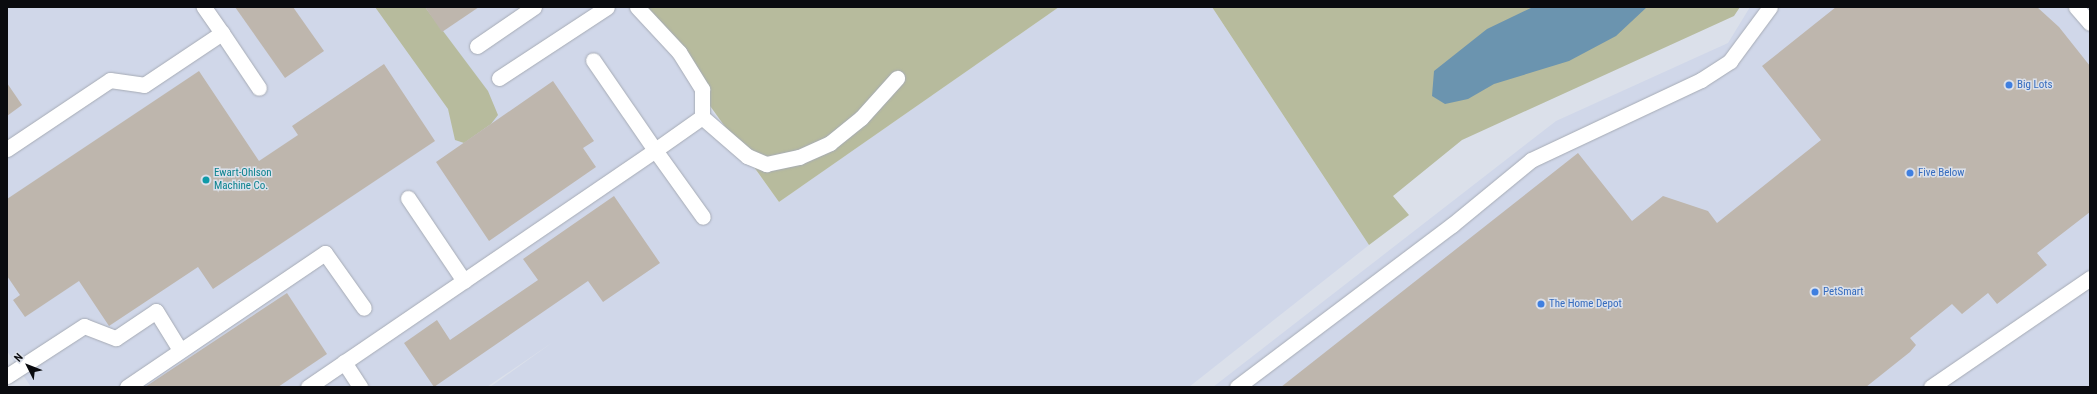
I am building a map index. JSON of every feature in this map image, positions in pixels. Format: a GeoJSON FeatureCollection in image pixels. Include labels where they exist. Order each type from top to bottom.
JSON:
{"type":"FeatureCollection","features":[{"type":"Feature","properties":{"kind":"lane"},"geometry":{"type":"LineString","coordinates":[[204,7],[259,88]]}},
{"type":"Feature","properties":{"kind":"lane"},"geometry":{"type":"LineString","coordinates":[[477,46],[534,7]]}},
{"type":"Feature","properties":{"kind":"lane"},"geometry":{"type":"LineString","coordinates":[[498,78],[607,7]]}},
{"type":"Feature","properties":{"kind":"lane"},"geometry":{"type":"LineString","coordinates":[[637,7],[653,21],[694,73],[702,89],[702,116],[747,156],[766,164],[799,157],[830,143],[861,118],[897,78]]}},
{"type":"Feature","properties":{"kind":"lane"},"geometry":{"type":"LineString","coordinates":[[1237,387],[1452,225],[1531,160],[1701,80],[1730,61],[1770,7]]}},
{"type":"Feature","properties":{"kind":"lane"},"geometry":{"type":"LineString","coordinates":[[2076,7],[2090,22]]}},
{"type":"Feature","properties":{"kind":"lane"},"geometry":{"type":"LineString","coordinates":[[7,149],[110,80],[144,85],[222,34]]}},
{"type":"Feature","properties":{"kind":"lane"},"geometry":{"type":"LineString","coordinates":[[593,60],[703,217]]}},
{"type":"Feature","properties":{"kind":"lane"},"geometry":{"type":"LineString","coordinates":[[308,387],[655,150],[702,116]]}},
{"type":"Feature","properties":{"kind":"lane"},"geometry":{"type":"LineString","coordinates":[[408,198],[464,281]]}},
{"type":"Feature","properties":{"kind":"lane"},"geometry":{"type":"LineString","coordinates":[[127,387],[326,253],[364,308]]}},
{"type":"Feature","properties":{"kind":"lane"},"geometry":{"type":"LineString","coordinates":[[1931,387],[2090,278]]}},
{"type":"Feature","properties":{"kind":"lane"},"geometry":{"type":"LineString","coordinates":[[7,376],[84,326],[116,338],[156,312],[180,350]]}},
{"type":"Feature","properties":{"kind":"lane"},"geometry":{"type":"LineString","coordinates":[[344,362],[360,387]]}},
{"type":"Feature","properties":{"kind":"shaded area"},"geometry":{"type":"Polygon","coordinates":[[[7,7],[636,7],[779,202],[1059,7],[1212,7],[1369,245],[1189,387],[490,387],[553,342],[487,387],[31,387],[7,351],[7,7]]]}},
{"type":"Feature","properties":{"kind":"shaded area"},"geometry":{"type":"Polygon","coordinates":[[[1750,7],[2090,7],[2090,387],[1213,387],[1556,121],[1728,43],[1750,7]]]}},
{"type":"Feature","properties":{"kind":"green space"},"geometry":{"type":"Polygon","coordinates":[[[375,7],[425,7],[488,91],[498,115],[491,124],[464,143],[455,140],[448,109],[375,7]]]}},
{"type":"Feature","properties":{"kind":"green space"},"geometry":{"type":"Polygon","coordinates":[[[639,7],[1059,7],[779,202],[639,7]]]}},
{"type":"Feature","properties":{"kind":"green space"},"geometry":{"type":"Polygon","coordinates":[[[1212,7],[1740,7],[1734,16],[1462,140],[1393,196],[1409,215],[1369,245],[1212,7]]]}},
{"type":"Feature","properties":{"kind":"water"},"geometry":{"type":"Polygon","coordinates":[[[1533,7],[1647,7],[1616,36],[1569,61],[1494,84],[1468,99],[1445,104],[1432,96],[1434,71],[1487,29],[1533,7]]]}},
{"type":"Feature","properties":{"kind":"building"},"geometry":{"type":"Polygon","coordinates":[[[235,7],[293,7],[324,51],[285,78],[235,7]]]}},
{"type":"Feature","properties":{"kind":"building"},"geometry":{"type":"Polygon","coordinates":[[[425,7],[479,7],[442,32],[425,7]]]}},
{"type":"Feature","properties":{"kind":"building"},"geometry":{"type":"Polygon","coordinates":[[[1836,7],[2037,7],[2059,27],[2090,66],[2090,212],[2037,253],[2047,265],[1997,304],[1988,293],[1962,314],[1952,304],[1910,338],[1916,345],[1910,352],[1866,387],[1281,387],[1578,153],[1632,221],[1663,196],[1708,211],[1717,223],[1821,140],[1762,66],[1836,7]]]}},
{"type":"Feature","properties":{"kind":"building","name":"Ewart-Ohlson Machine Co."},"geometry":{"type":"Polygon","coordinates":[[[384,64],[435,141],[213,289],[198,267],[109,326],[79,281],[25,317],[13,300],[20,295],[7,276],[7,199],[199,71],[259,161],[298,135],[292,126],[384,64]]]}},
{"type":"Feature","properties":{"kind":"building"},"geometry":{"type":"Polygon","coordinates":[[[553,81],[594,141],[583,148],[596,167],[489,241],[436,162],[553,81]]]}},
{"type":"Feature","properties":{"kind":"building"},"geometry":{"type":"Polygon","coordinates":[[[7,83],[22,105],[7,116],[7,83]]]}},
{"type":"Feature","properties":{"kind":"building"},"geometry":{"type":"Polygon","coordinates":[[[614,196],[660,263],[603,302],[588,281],[434,387],[404,343],[437,320],[450,340],[538,280],[523,259],[614,196]]]}},
{"type":"Feature","properties":{"kind":"building"},"geometry":{"type":"Polygon","coordinates":[[[287,293],[327,354],[278,387],[145,387],[287,293]]]}},
{"type":"Feature","properties":{"kind":"place","name":"Big Lots"},"geometry":{"type":"Point","coordinates":[2009,85]}},
{"type":"Feature","properties":{"kind":"place","name":"Five Below"},"geometry":{"type":"Point","coordinates":[1910,173]}},
{"type":"Feature","properties":{"kind":"place","name":"Ewart-Ohlson Machine Co."},"geometry":{"type":"Point","coordinates":[206,180]}},
{"type":"Feature","properties":{"kind":"place","name":"PetSmart"},"geometry":{"type":"Point","coordinates":[1815,292]}},
{"type":"Feature","properties":{"kind":"place","name":"The Home Depot"},"geometry":{"type":"Point","coordinates":[1541,304]}}]}
